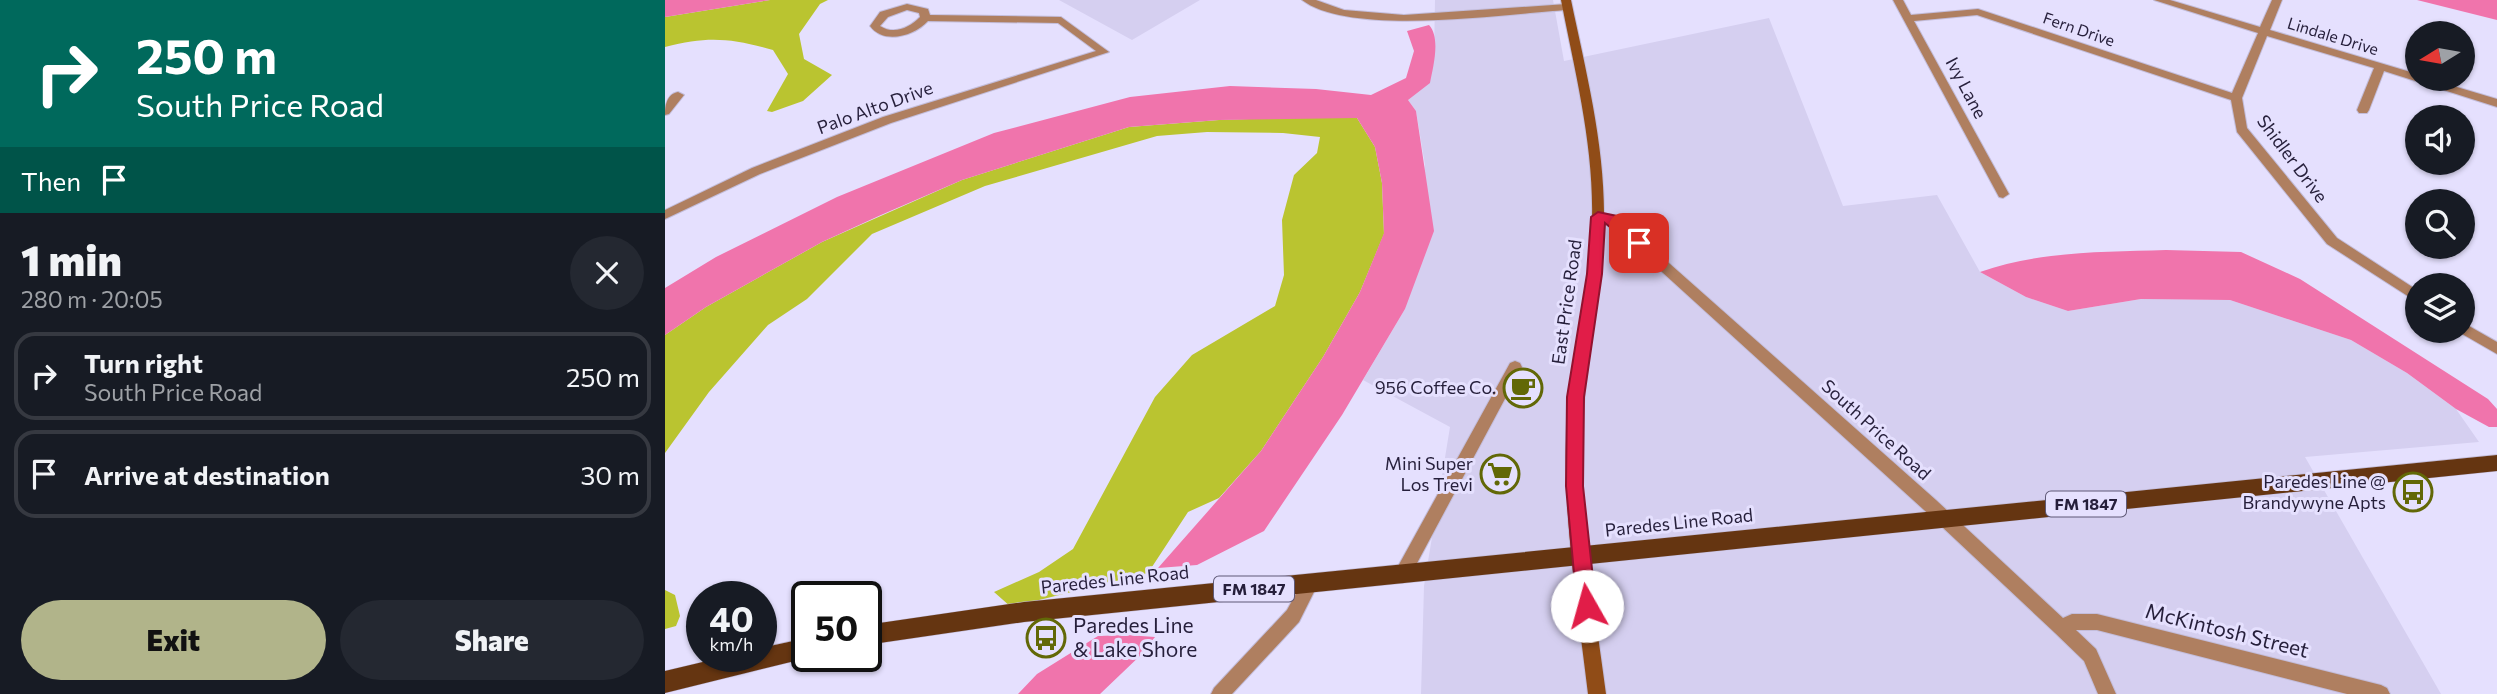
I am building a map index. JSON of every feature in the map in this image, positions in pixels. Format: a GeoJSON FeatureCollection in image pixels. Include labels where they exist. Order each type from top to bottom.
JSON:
{"type":"FeatureCollection","features":[{"type":"Feature","properties":{"kind":"main road","name":"East Price Road"},"geometry":{"type":"LineString","coordinates":[[1567,4],[1595,163],[1598,217],[1594,274],[1576,397],[1574,486],[1597,694]]}},
{"type":"Feature","properties":{"kind":"main road","name":"Paredes Line Road"},"geometry":{"type":"LineString","coordinates":[[882,633],[1010,613],[2497,463]]}},
{"type":"Feature","properties":{"kind":"main road"},"geometry":{"type":"LineString","coordinates":[[665,682],[791,652]]}},
{"type":"Feature","properties":{"kind":"street"},"geometry":{"type":"LineString","coordinates":[[1307,0],[1342,13],[1392,18],[1567,4]]}},
{"type":"Feature","properties":{"kind":"street","name":"Ivy Lane"},"geometry":{"type":"LineString","coordinates":[[1898,0],[2003,194]]}},
{"type":"Feature","properties":{"kind":"street","name":"Lindale Drive"},"geometry":{"type":"LineString","coordinates":[[2159,0],[2405,74]]}},
{"type":"Feature","properties":{"kind":"street"},"geometry":{"type":"LineString","coordinates":[[2236,98],[2277,0]]}},
{"type":"Feature","properties":{"kind":"street","name":"Fern Drive"},"geometry":{"type":"LineString","coordinates":[[1909,18],[1978,12],[2236,98]]}},
{"type":"Feature","properties":{"kind":"street","name":"Palo Alto Drive"},"geometry":{"type":"LineString","coordinates":[[665,215],[756,171],[887,120],[1104,52],[1061,20],[925,18]]}},
{"type":"Feature","properties":{"kind":"street"},"geometry":{"type":"LineString","coordinates":[[2363,110],[2380,67]]}},
{"type":"Feature","properties":{"kind":"street","name":"Lindale Drive"},"geometry":{"type":"LineString","coordinates":[[2459,91],[2497,103]]}},
{"type":"Feature","properties":{"kind":"street"},"geometry":{"type":"LineString","coordinates":[[665,111],[678,94]]}},
{"type":"Feature","properties":{"kind":"street","name":"Shidler Drive"},"geometry":{"type":"LineString","coordinates":[[2236,98],[2241,129],[2332,242],[2405,289]]}},
{"type":"Feature","properties":{"kind":"street","name":"South Price Road"},"geometry":{"type":"LineString","coordinates":[[1598,217],[1612,219],[2061,627],[2090,655],[2107,694]]}},
{"type":"Feature","properties":{"kind":"street"},"geometry":{"type":"LineString","coordinates":[[2475,335],[2497,349]]}},
{"type":"Feature","properties":{"kind":"street"},"geometry":{"type":"LineString","coordinates":[[1402,575],[1515,367]]}},
{"type":"Feature","properties":{"kind":"street"},"geometry":{"type":"LineString","coordinates":[[1220,694],[1293,615],[1310,584]]}},
{"type":"Feature","properties":{"kind":"street","name":"McKintosh Street"},"geometry":{"type":"LineString","coordinates":[[2061,627],[2072,622],[2097,622],[2381,694]]}},
{"type":"Feature","properties":{"kind":"shaded area"},"geometry":{"type":"Polygon","coordinates":[[[665,0],[770,0],[665,17],[665,0]]]}},
{"type":"Feature","properties":{"kind":"shaded area"},"geometry":{"type":"Polygon","coordinates":[[[1059,0],[1200,0],[1132,40],[1059,0]]]}},
{"type":"Feature","properties":{"kind":"shaded area"},"geometry":{"type":"Polygon","coordinates":[[[1435,0],[1553,0],[1564,61],[1769,18],[1843,206],[1937,195],[1980,272],[2026,297],[2068,311],[2141,299],[2230,300],[2351,340],[2407,373],[2456,409],[2479,442],[2305,457],[2441,694],[1421,694],[1424,586],[1450,427],[1363,380],[1405,309],[1425,165],[1416,111],[1408,100],[1434,57],[1435,0]]]}},
{"type":"Feature","properties":{"kind":"shaded area"},"geometry":{"type":"Polygon","coordinates":[[[2417,0],[2497,0],[2497,20],[2417,0]]]}},
{"type":"Feature","properties":{"kind":"shaded area"},"geometry":{"type":"Polygon","coordinates":[[[1429,25],[1435,37],[1430,83],[1408,100],[1416,111],[1434,231],[1405,309],[1342,415],[1264,531],[1197,565],[1158,568],[1261,451],[1323,357],[1360,292],[1384,233],[1382,183],[1375,147],[1357,118],[1219,120],[1129,127],[962,180],[881,215],[822,242],[706,307],[665,335],[665,288],[716,257],[837,197],[994,133],[1130,97],[1230,86],[1316,89],[1371,95],[1406,78],[1414,51],[1407,31],[1429,25]]]}},
{"type":"Feature","properties":{"kind":"shaded area"},"geometry":{"type":"Polygon","coordinates":[[[2166,250],[2241,252],[2300,279],[2488,399],[2497,409],[2497,427],[2489,427],[2456,409],[2407,373],[2351,340],[2230,300],[2141,299],[2068,311],[2026,297],[1980,272],[2048,256],[2166,250]]]}},
{"type":"Feature","properties":{"kind":"shaded area"},"geometry":{"type":"Polygon","coordinates":[[[1098,636],[1155,637],[1144,652],[1100,694],[1018,694],[1037,674],[1098,636]]]}},
{"type":"Feature","properties":{"kind":"green space"},"geometry":{"type":"Polygon","coordinates":[[[770,0],[828,0],[820,4],[799,34],[804,59],[832,75],[803,101],[772,112],[767,111],[788,74],[773,50],[719,40],[694,41],[665,47],[665,17],[770,0]]]}},
{"type":"Feature","properties":{"kind":"green space"},"geometry":{"type":"Polygon","coordinates":[[[1309,117],[1357,118],[1375,147],[1382,183],[1384,234],[1360,292],[1323,357],[1261,451],[1219,498],[1188,512],[1148,573],[1011,607],[994,592],[1039,572],[1073,549],[1155,397],[1192,355],[1275,306],[1284,275],[1282,220],[1294,175],[1317,153],[1320,137],[1283,133],[1207,132],[1157,136],[985,186],[872,234],[807,299],[768,325],[709,392],[665,453],[665,335],[706,307],[822,242],[962,180],[1129,127],[1309,117]]]}},
{"type":"Feature","properties":{"kind":"green space"},"geometry":{"type":"Polygon","coordinates":[[[665,590],[675,595],[680,616],[676,626],[665,629],[665,590]]]}},
{"type":"Feature","properties":{"kind":"place","name":"956 Coffee Co."},"geometry":{"type":"Point","coordinates":[1523,388]}},
{"type":"Feature","properties":{"kind":"place","name":"Mini Super Los Trevi"},"geometry":{"type":"Point","coordinates":[1500,474]}},
{"type":"Feature","properties":{"kind":"place","name":"Paredes Line @ Brandywyne Apts"},"geometry":{"type":"Point","coordinates":[2413,492]}},
{"type":"Feature","properties":{"kind":"place","name":"Paredes Line & Lake Shore"},"geometry":{"type":"Point","coordinates":[1046,638]}},
{"type":"Feature","properties":{"kind":"route"},"geometry":{"type":"LineString","coordinates":[[1587,606],[1574,486],[1574,442],[1576,397],[1594,274],[1598,217],[1612,219],[1639,243]]}}]}
